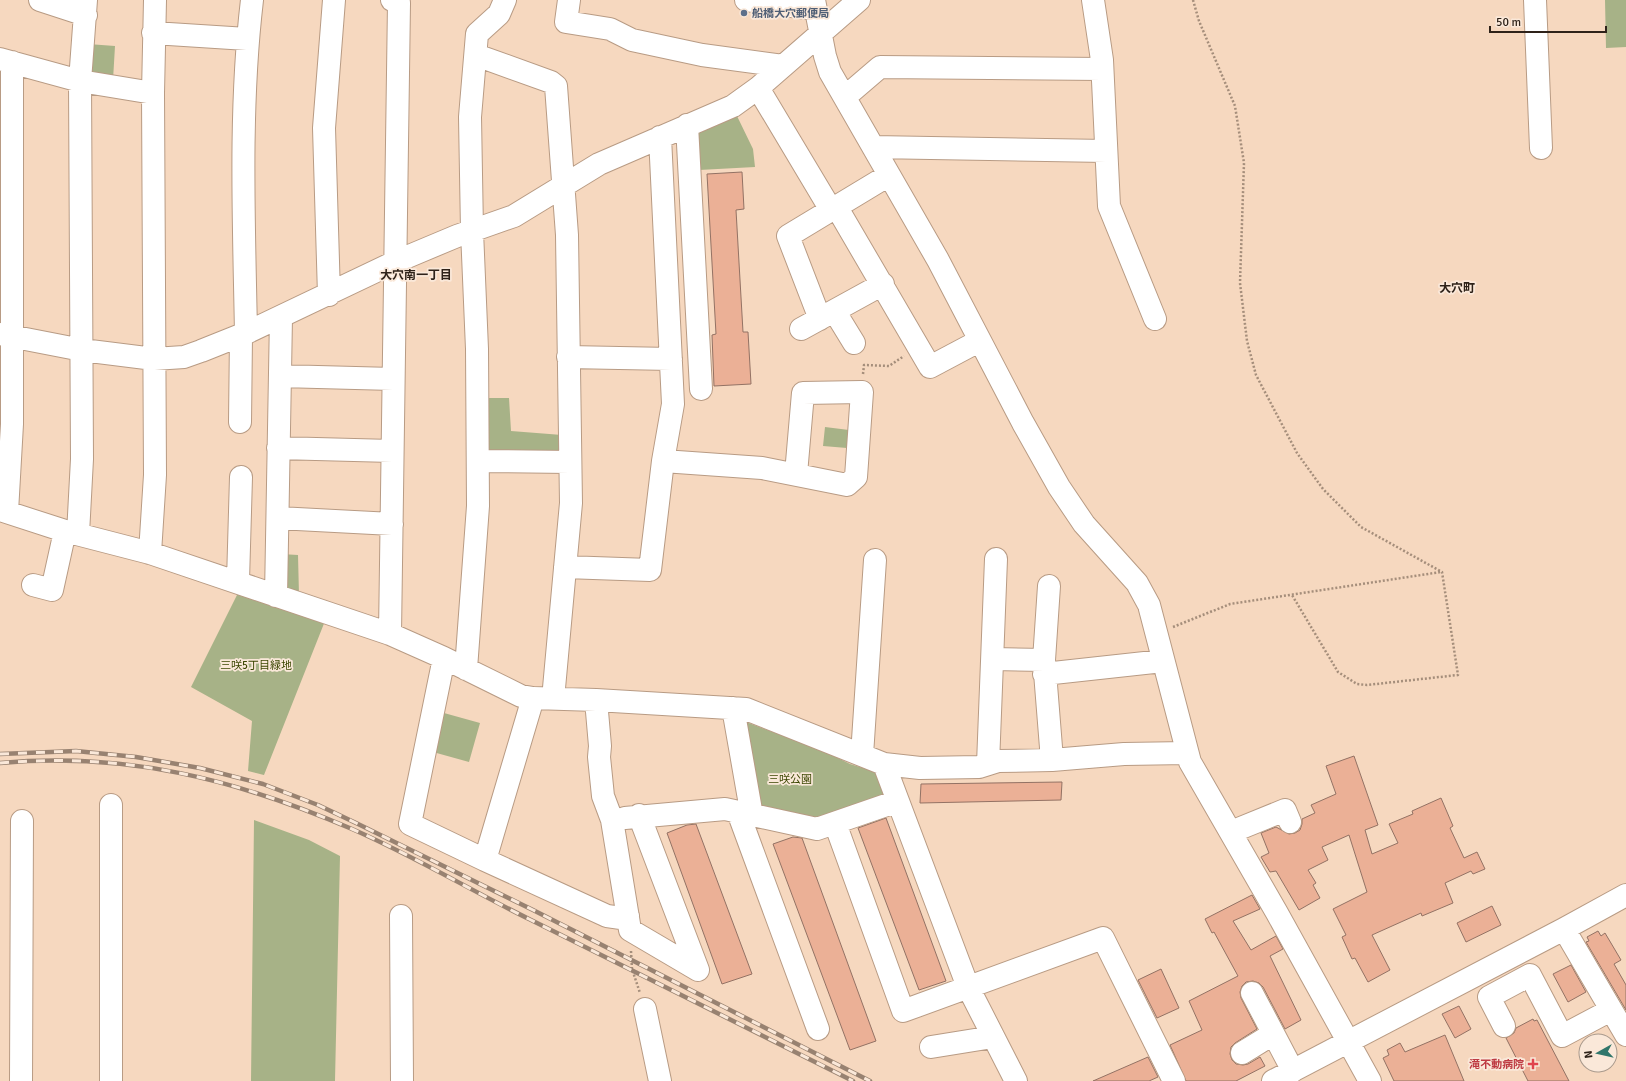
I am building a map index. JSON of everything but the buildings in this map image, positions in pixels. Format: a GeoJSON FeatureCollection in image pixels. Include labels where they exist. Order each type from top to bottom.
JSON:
{"type":"FeatureCollection","features":[{"type":"Feature","properties":{"kind":"street"},"geometry":{"type":"LineString","coordinates":[[33,585],[52,590],[72,532],[82,459],[80,81],[86,8],[40,0]]}},
{"type":"Feature","properties":{"kind":"street"},"geometry":{"type":"LineString","coordinates":[[150,553],[155,475],[153,33],[155,0]]}},
{"type":"Feature","properties":{"kind":"street"},"geometry":{"type":"LineString","coordinates":[[240,422],[244,334],[243,190],[247,39],[252,0]]}},
{"type":"Feature","properties":{"kind":"street"},"geometry":{"type":"LineString","coordinates":[[329,295],[324,128],[334,0]]}},
{"type":"Feature","properties":{"kind":"street"},"geometry":{"type":"LineString","coordinates":[[390,634],[399,3],[392,0]]}},
{"type":"Feature","properties":{"kind":"street"},"geometry":{"type":"LineString","coordinates":[[466,669],[478,506],[477,348],[472,231],[470,117],[477,34],[500,14],[505,0]]}},
{"type":"Feature","properties":{"kind":"street"},"geometry":{"type":"LineString","coordinates":[[569,0],[566,22],[610,30],[632,40],[702,55],[783,66]]}},
{"type":"Feature","properties":{"kind":"street"},"geometry":{"type":"LineString","coordinates":[[746,0],[815,5],[820,34],[830,72],[938,260],[979,341],[1059,487],[1084,524],[1137,583],[1149,605],[1158,634],[1163,661],[1187,754],[1370,1081]]}},
{"type":"Feature","properties":{"kind":"street"},"geometry":{"type":"LineString","coordinates":[[6,336],[82,350],[154,359],[184,357],[244,334],[329,295],[395,262],[514,216],[599,164],[687,124],[733,106],[758,88],[859,0]]}},
{"type":"Feature","properties":{"kind":"street"},"geometry":{"type":"LineString","coordinates":[[1093,0],[1102,69],[1108,206],[1154,319]]}},
{"type":"Feature","properties":{"kind":"street"},"geometry":{"type":"LineString","coordinates":[[1535,0],[1541,148]]}},
{"type":"Feature","properties":{"kind":"street"},"geometry":{"type":"LineString","coordinates":[[153,33],[247,39]]}},
{"type":"Feature","properties":{"kind":"street"},"geometry":{"type":"LineString","coordinates":[[476,55],[551,82],[556,86],[565,185],[571,503],[565,566],[543,699],[485,860]]}},
{"type":"Feature","properties":{"kind":"street"},"geometry":{"type":"LineString","coordinates":[[153,93],[80,81],[6,60],[6,423],[4,511],[72,532],[150,553],[390,634],[444,658],[521,696],[543,699],[596,700],[746,710],[884,764],[920,768],[979,767],[998,761],[1052,760],[1124,754],[1187,754]]}},
{"type":"Feature","properties":{"kind":"street"},"geometry":{"type":"LineString","coordinates":[[845,97],[880,67],[1102,69]]}},
{"type":"Feature","properties":{"kind":"street"},"geometry":{"type":"LineString","coordinates":[[758,88],[883,284],[930,367],[979,341]]}},
{"type":"Feature","properties":{"kind":"street"},"geometry":{"type":"LineString","coordinates":[[687,124],[701,389]]}},
{"type":"Feature","properties":{"kind":"street"},"geometry":{"type":"LineString","coordinates":[[565,566],[650,570],[663,461],[672,404],[660,137]]}},
{"type":"Feature","properties":{"kind":"street"},"geometry":{"type":"LineString","coordinates":[[873,147],[1106,151]]}},
{"type":"Feature","properties":{"kind":"street"},"geometry":{"type":"LineString","coordinates":[[854,343],[828,315],[788,236],[889,175]]}},
{"type":"Feature","properties":{"kind":"street"},"geometry":{"type":"LineString","coordinates":[[801,329],[883,284]]}},
{"type":"Feature","properties":{"kind":"street"},"geometry":{"type":"LineString","coordinates":[[276,596],[281,317]]}},
{"type":"Feature","properties":{"kind":"street"},"geometry":{"type":"LineString","coordinates":[[568,357],[671,359]]}},
{"type":"Feature","properties":{"kind":"street"},"geometry":{"type":"LineString","coordinates":[[280,376],[393,379]]}},
{"type":"Feature","properties":{"kind":"street"},"geometry":{"type":"LineString","coordinates":[[663,461],[762,468],[847,485],[856,477],[862,392],[803,393],[796,474]]}},
{"type":"Feature","properties":{"kind":"street"},"geometry":{"type":"LineString","coordinates":[[278,448],[392,451]]}},
{"type":"Feature","properties":{"kind":"street"},"geometry":{"type":"LineString","coordinates":[[478,461],[570,462]]}},
{"type":"Feature","properties":{"kind":"street"},"geometry":{"type":"LineString","coordinates":[[238,582],[241,477]]}},
{"type":"Feature","properties":{"kind":"street"},"geometry":{"type":"LineString","coordinates":[[278,518],[392,524]]}},
{"type":"Feature","properties":{"kind":"street"},"geometry":{"type":"LineString","coordinates":[[988,764],[996,559]]}},
{"type":"Feature","properties":{"kind":"street"},"geometry":{"type":"LineString","coordinates":[[862,755],[875,560]]}},
{"type":"Feature","properties":{"kind":"street"},"geometry":{"type":"LineString","coordinates":[[1049,586],[1044,667],[1052,760]]}},
{"type":"Feature","properties":{"kind":"street"},"geometry":{"type":"LineString","coordinates":[[444,658],[410,824],[607,916],[621,918],[698,970],[639,815]]}},
{"type":"Feature","properties":{"kind":"street"},"geometry":{"type":"LineString","coordinates":[[993,659],[1044,667],[1163,661]]}},
{"type":"Feature","properties":{"kind":"street"},"geometry":{"type":"LineString","coordinates":[[596,700],[600,746],[599,757],[604,796],[612,820],[629,923]]}},
{"type":"Feature","properties":{"kind":"street"},"geometry":{"type":"LineString","coordinates":[[733,708],[745,814],[818,1029]]}},
{"type":"Feature","properties":{"kind":"street"},"geometry":{"type":"LineString","coordinates":[[884,764],[968,987],[1016,1081]]}},
{"type":"Feature","properties":{"kind":"street"},"geometry":{"type":"LineString","coordinates":[[612,820],[639,815],[725,808],[745,814],[817,829],[898,801]]}},
{"type":"Feature","properties":{"kind":"street"},"geometry":{"type":"LineString","coordinates":[[111,805],[112,1081]]}},
{"type":"Feature","properties":{"kind":"street"},"geometry":{"type":"LineString","coordinates":[[1231,832],[1285,810],[1290,822]]}},
{"type":"Feature","properties":{"kind":"street"},"geometry":{"type":"LineString","coordinates":[[21,1081],[22,821]]}},
{"type":"Feature","properties":{"kind":"street"},"geometry":{"type":"LineString","coordinates":[[835,823],[903,1011],[1103,938],[1174,1081]]}},
{"type":"Feature","properties":{"kind":"street"},"geometry":{"type":"LineString","coordinates":[[1273,1081],[1626,895]]}},
{"type":"Feature","properties":{"kind":"street"},"geometry":{"type":"LineString","coordinates":[[401,916],[402,1081]]}},
{"type":"Feature","properties":{"kind":"street"},"geometry":{"type":"LineString","coordinates":[[1564,929],[1626,1035]]}},
{"type":"Feature","properties":{"kind":"street"},"geometry":{"type":"LineString","coordinates":[[1504,1026],[1489,997],[1530,975],[1562,1036],[1611,1010]]}},
{"type":"Feature","properties":{"kind":"street"},"geometry":{"type":"LineString","coordinates":[[1252,993],[1292,1071]]}},
{"type":"Feature","properties":{"kind":"street"},"geometry":{"type":"LineString","coordinates":[[645,1009],[660,1081]]}},
{"type":"Feature","properties":{"kind":"street"},"geometry":{"type":"LineString","coordinates":[[1242,1052],[1273,1034]]}},
{"type":"Feature","properties":{"kind":"street"},"geometry":{"type":"LineString","coordinates":[[931,1047],[993,1037]]}},
{"type":"Feature","properties":{"kind":"path"},"geometry":{"type":"LineString","coordinates":[[1193,0],[1199,21],[1234,106],[1244,163],[1240,283],[1247,341],[1256,375],[1297,453],[1323,489],[1361,527],[1442,572]]}},
{"type":"Feature","properties":{"kind":"path"},"geometry":{"type":"LineString","coordinates":[[862,392],[864,365],[889,366],[918,346]]}},
{"type":"Feature","properties":{"kind":"path"},"geometry":{"type":"LineString","coordinates":[[1292,595],[1338,672],[1357,684],[1367,685],[1458,675],[1442,572]]}},
{"type":"Feature","properties":{"kind":"path"},"geometry":{"type":"LineString","coordinates":[[1158,634],[1230,604],[1442,572]]}},
{"type":"Feature","properties":{"kind":"path"},"geometry":{"type":"LineString","coordinates":[[629,923],[632,970],[645,1009]]}},
{"type":"Feature","properties":{"kind":"green space"},"geometry":{"type":"Polygon","coordinates":[[[1605,0],[1626,0],[1626,47],[1606,48],[1605,0]]]}},
{"type":"Feature","properties":{"kind":"green space"},"geometry":{"type":"Polygon","coordinates":[[[88,44],[115,46],[113,80],[90,76],[88,44]]]}},
{"type":"Feature","properties":{"kind":"green space"},"geometry":{"type":"Polygon","coordinates":[[[737,116],[753,149],[755,167],[699,170],[697,138],[701,128],[737,116]]]}},
{"type":"Feature","properties":{"kind":"green space"},"geometry":{"type":"Polygon","coordinates":[[[483,398],[509,398],[511,431],[562,435],[563,452],[488,458],[483,398]]]}},
{"type":"Feature","properties":{"kind":"green space"},"geometry":{"type":"Polygon","coordinates":[[[825,427],[849,430],[847,448],[823,446],[825,427]]]}},
{"type":"Feature","properties":{"kind":"green space"},"geometry":{"type":"Polygon","coordinates":[[[281,554],[298,555],[299,595],[285,592],[281,554]]]}},
{"type":"Feature","properties":{"kind":"green space","name":"三咲5丁目緑地"},"geometry":{"type":"Polygon","coordinates":[[[239,591],[325,621],[264,775],[248,771],[252,721],[191,687],[239,591]]]}},
{"type":"Feature","properties":{"kind":"green space"},"geometry":{"type":"Polygon","coordinates":[[[444,713],[480,723],[469,762],[433,752],[444,713]]]}},
{"type":"Feature","properties":{"kind":"green space","name":"三咲公園"},"geometry":{"type":"Polygon","coordinates":[[[746,722],[824,751],[850,764],[876,772],[884,796],[820,824],[756,812],[746,722]]]}},
{"type":"Feature","properties":{"kind":"green space"},"geometry":{"type":"Polygon","coordinates":[[[254,820],[309,840],[340,856],[335,1081],[251,1081],[254,820]]]}},
{"type":"Feature","properties":{"kind":"railway"},"geometry":{"type":"LineString","coordinates":[[0,754],[76,751],[136,757],[200,768],[263,784],[318,805],[356,823],[533,910],[870,1081]]}},
{"type":"Feature","properties":{"kind":"railway"},"geometry":{"type":"LineString","coordinates":[[0,763],[47,761],[93,762],[137,766],[180,773],[223,783],[309,811],[397,850],[507,908],[853,1081]]}},
{"type":"Feature","properties":{"kind":"place","name":"船橋大穴郵便局"},"geometry":{"type":"Point","coordinates":[744,13]}},
{"type":"Feature","properties":{"kind":"place","name":"滝不動病院"},"geometry":{"type":"Point","coordinates":[1533,1064]}},
{"type":"Feature","properties":{"kind":"district","name":"大穴南一丁目"},"geometry":{"type":"Point","coordinates":[416,275]}},
{"type":"Feature","properties":{"kind":"district","name":"大穴町"},"geometry":{"type":"Point","coordinates":[1457,288]}}]}
